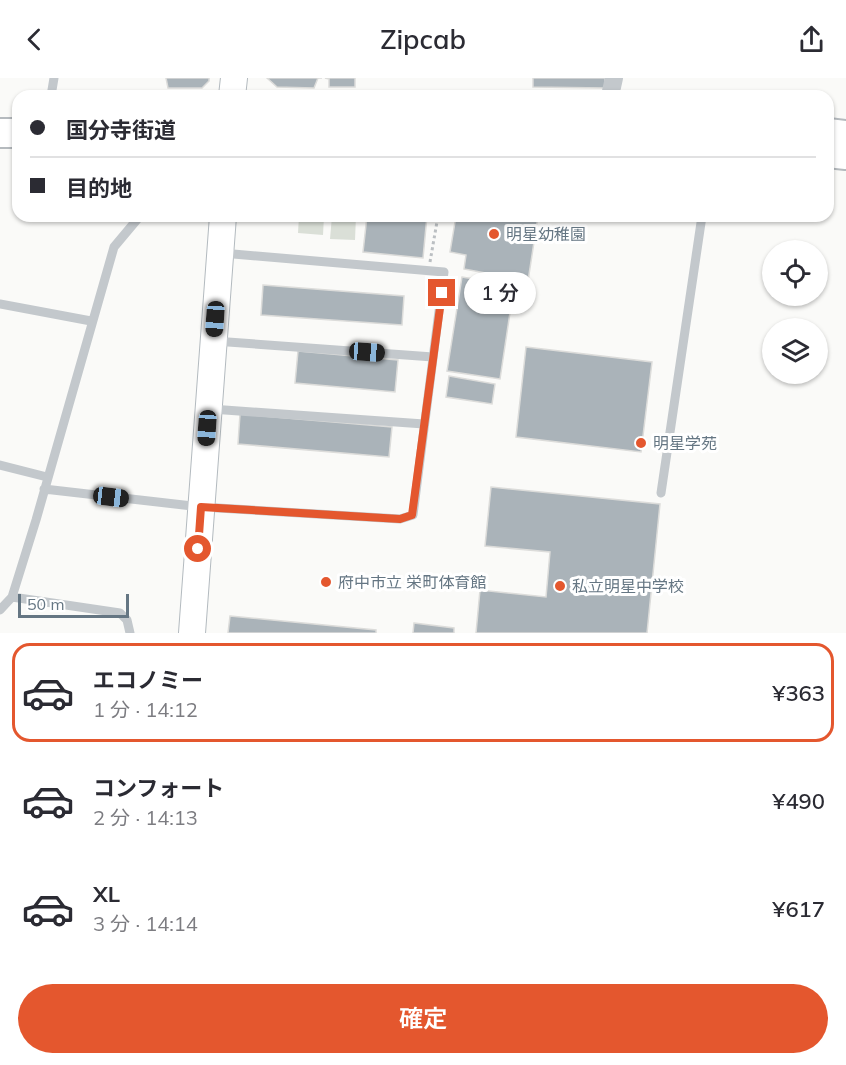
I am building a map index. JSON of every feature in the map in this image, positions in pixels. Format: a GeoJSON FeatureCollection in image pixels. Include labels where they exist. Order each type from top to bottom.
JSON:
{"type":"FeatureCollection","features":[{"type":"Feature","properties":{"kind":"main road"},"geometry":{"type":"LineString","coordinates":[[192,633],[222,222]]}},
{"type":"Feature","properties":{"kind":"lane"},"geometry":{"type":"LineString","coordinates":[[0,609],[12,597],[114,247],[135,222]]}},
{"type":"Feature","properties":{"kind":"lane"},"geometry":{"type":"LineString","coordinates":[[661,493],[701,222]]}},
{"type":"Feature","properties":{"kind":"lane"},"geometry":{"type":"LineString","coordinates":[[44,489],[201,507],[400,519],[412,515],[444,272],[220,252]]}},
{"type":"Feature","properties":{"kind":"lane"},"geometry":{"type":"LineString","coordinates":[[0,304],[91,321]]}},
{"type":"Feature","properties":{"kind":"lane"},"geometry":{"type":"LineString","coordinates":[[213,341],[433,357]]}},
{"type":"Feature","properties":{"kind":"lane"},"geometry":{"type":"LineString","coordinates":[[208,409],[424,424]]}},
{"type":"Feature","properties":{"kind":"lane"},"geometry":{"type":"LineString","coordinates":[[0,465],[47,477]]}},
{"type":"Feature","properties":{"kind":"lane"},"geometry":{"type":"LineString","coordinates":[[12,597],[120,613],[127,620],[130,633]]}},
{"type":"Feature","properties":{"kind":"path"},"geometry":{"type":"LineString","coordinates":[[428,271],[437,222]]}},
{"type":"Feature","properties":{"kind":"shaded area"},"geometry":{"type":"Polygon","coordinates":[[[299,222],[324,222],[323,235],[298,233],[299,222]]]}},
{"type":"Feature","properties":{"kind":"shaded area"},"geometry":{"type":"Polygon","coordinates":[[[331,222],[356,222],[355,240],[330,239],[331,222]]]}},
{"type":"Feature","properties":{"kind":"building"},"geometry":{"type":"Polygon","coordinates":[[[166,78],[209,78],[209,81],[202,88],[168,88],[166,78]]]}},
{"type":"Feature","properties":{"kind":"building"},"geometry":{"type":"Polygon","coordinates":[[[267,78],[318,78],[314,88],[277,87],[267,78]]]}},
{"type":"Feature","properties":{"kind":"building"},"geometry":{"type":"Polygon","coordinates":[[[325,78],[355,78],[355,87],[329,87],[329,79],[325,78]]]}},
{"type":"Feature","properties":{"kind":"building"},"geometry":{"type":"Polygon","coordinates":[[[533,78],[605,78],[605,88],[533,87],[533,78]]]}},
{"type":"Feature","properties":{"kind":"building"},"geometry":{"type":"Polygon","coordinates":[[[366,222],[426,222],[423,258],[363,252],[366,222]]]}},
{"type":"Feature","properties":{"kind":"building","name":"明星幼稚園"},"geometry":{"type":"Polygon","coordinates":[[[455,222],[537,222],[528,281],[464,269],[466,255],[450,252],[455,222]]]}},
{"type":"Feature","properties":{"kind":"building"},"geometry":{"type":"Polygon","coordinates":[[[462,277],[514,286],[500,379],[447,371],[462,277]]]}},
{"type":"Feature","properties":{"kind":"building"},"geometry":{"type":"Polygon","coordinates":[[[263,285],[404,296],[402,325],[261,315],[263,285]]]}},
{"type":"Feature","properties":{"kind":"building"},"geometry":{"type":"Polygon","coordinates":[[[526,347],[652,362],[641,452],[516,437],[526,347]]]}},
{"type":"Feature","properties":{"kind":"building"},"geometry":{"type":"Polygon","coordinates":[[[298,351],[398,360],[395,392],[295,383],[298,351]]]}},
{"type":"Feature","properties":{"kind":"building"},"geometry":{"type":"Polygon","coordinates":[[[449,376],[495,384],[492,404],[446,397],[449,376]]]}},
{"type":"Feature","properties":{"kind":"building"},"geometry":{"type":"Polygon","coordinates":[[[240,414],[392,427],[389,457],[238,444],[240,414]]]}},
{"type":"Feature","properties":{"kind":"building"},"geometry":{"type":"Polygon","coordinates":[[[491,487],[660,504],[647,633],[476,633],[480,590],[546,597],[550,552],[485,546],[491,487]]]}},
{"type":"Feature","properties":{"kind":"building"},"geometry":{"type":"Polygon","coordinates":[[[230,616],[376,630],[376,633],[228,633],[230,616]]]}},
{"type":"Feature","properties":{"kind":"building"},"geometry":{"type":"Polygon","coordinates":[[[414,623],[454,628],[454,633],[413,633],[414,623]]]}},
{"type":"Feature","properties":{"kind":"place","name":"明星幼稚園"},"geometry":{"type":"Point","coordinates":[494,234]}},
{"type":"Feature","properties":{"kind":"place","name":"明星学苑"},"geometry":{"type":"Point","coordinates":[641,443]}},
{"type":"Feature","properties":{"kind":"place","name":"府中市立 栄町体育館"},"geometry":{"type":"Point","coordinates":[326,582]}},
{"type":"Feature","properties":{"kind":"place","name":"私立明星中学校"},"geometry":{"type":"Point","coordinates":[560,586]}},
{"type":"Feature","properties":{"kind":"route"},"geometry":{"type":"LineString","coordinates":[[198,549],[201,507],[400,519],[412,515],[442,293]]}}]}
